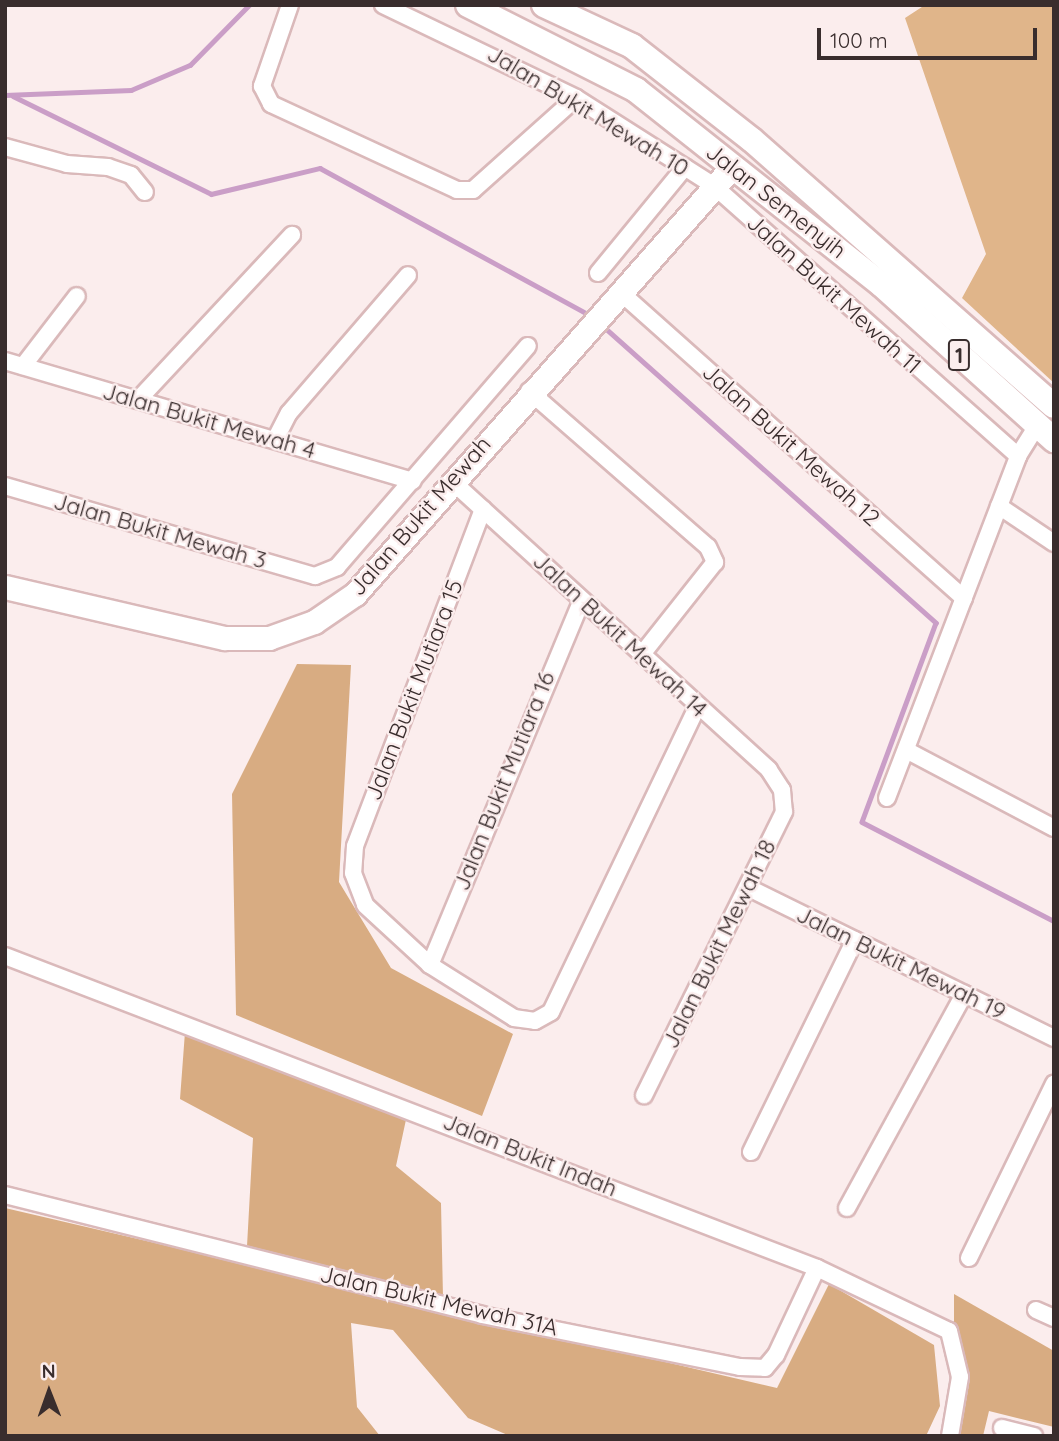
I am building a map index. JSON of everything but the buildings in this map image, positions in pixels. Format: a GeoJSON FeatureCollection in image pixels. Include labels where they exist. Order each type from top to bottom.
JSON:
{"type":"FeatureCollection","features":[{"type":"Feature","properties":{"kind":"main road","name":"Jalan Semenyih"},"geometry":{"type":"LineString","coordinates":[[468,5],[588,62],[636,90],[882,285],[1045,432]]}},
{"type":"Feature","properties":{"kind":"main road"},"geometry":{"type":"LineString","coordinates":[[512,5],[578,46],[588,62]]}},
{"type":"Feature","properties":{"kind":"main road","name":"Jalan Semenyih"},"geometry":{"type":"LineString","coordinates":[[544,5],[632,46],[829,204],[1054,406]]}},
{"type":"Feature","properties":{"kind":"main road"},"geometry":{"type":"LineString","coordinates":[[567,5],[590,26]]}},
{"type":"Feature","properties":{"kind":"main road"},"geometry":{"type":"LineString","coordinates":[[713,111],[732,143],[732,167],[758,163],[829,204]]}},
{"type":"Feature","properties":{"kind":"street"},"geometry":{"type":"LineString","coordinates":[[290,5],[262,86],[271,104],[457,190],[473,190],[576,98]]}},
{"type":"Feature","properties":{"kind":"street","name":"Jalan Bukit Mewah 10"},"geometry":{"type":"LineString","coordinates":[[383,5],[576,98],[715,186]]}},
{"type":"Feature","properties":{"kind":"street"},"geometry":{"type":"LineString","coordinates":[[5,147],[67,164],[108,167],[131,175],[145,192]]}},
{"type":"Feature","properties":{"kind":"street"},"geometry":{"type":"LineString","coordinates":[[598,273],[685,167]]}},
{"type":"Feature","properties":{"kind":"street","name":"Jalan Bukit Mewah"},"geometry":{"type":"LineString","coordinates":[[5,587],[225,638],[269,638],[314,622],[355,594],[454,483],[487,439],[529,391],[732,167]]}},
{"type":"Feature","properties":{"kind":"street","name":"Jalan Bukit Mewah 11"},"geometry":{"type":"LineString","coordinates":[[715,186],[1018,456]]}},
{"type":"Feature","properties":{"kind":"street"},"geometry":{"type":"LineString","coordinates":[[138,400],[292,234]]}},
{"type":"Feature","properties":{"kind":"street"},"geometry":{"type":"LineString","coordinates":[[275,440],[289,413],[408,275]]}},
{"type":"Feature","properties":{"kind":"street"},"geometry":{"type":"LineString","coordinates":[[23,366],[77,296]]}},
{"type":"Feature","properties":{"kind":"street","name":"Jalan Bukit Mewah 12"},"geometry":{"type":"LineString","coordinates":[[613,298],[964,598]]}},
{"type":"Feature","properties":{"kind":"street"},"geometry":{"type":"LineString","coordinates":[[413,481],[467,422],[528,346]]}},
{"type":"Feature","properties":{"kind":"street","name":"Jalan Bukit Mewah 4"},"geometry":{"type":"LineString","coordinates":[[5,361],[413,481]]}},
{"type":"Feature","properties":{"kind":"street"},"geometry":{"type":"LineString","coordinates":[[529,391],[708,547],[715,562],[642,654]]}},
{"type":"Feature","properties":{"kind":"street"},"geometry":{"type":"LineString","coordinates":[[467,422],[487,439]]}},
{"type":"Feature","properties":{"kind":"street"},"geometry":{"type":"LineString","coordinates":[[887,798],[1018,456],[1045,432]]}},
{"type":"Feature","properties":{"kind":"street","name":"Jalan Bukit Mewah 3"},"geometry":{"type":"LineString","coordinates":[[5,486],[315,576],[337,567],[413,481]]}},
{"type":"Feature","properties":{"kind":"street","name":"Jalan Bukit Mewah 14"},"geometry":{"type":"LineString","coordinates":[[454,483],[642,654],[696,707],[769,770],[782,790]]}},
{"type":"Feature","properties":{"kind":"street"},"geometry":{"type":"LineString","coordinates":[[999,506],[1054,543]]}},
{"type":"Feature","properties":{"kind":"street","name":"Jalan Bukit Mutiara 15"},"geometry":{"type":"LineString","coordinates":[[430,965],[365,905],[353,873],[355,846],[483,509]]}},
{"type":"Feature","properties":{"kind":"street","name":"Jalan Bukit Mutiara 16"},"geometry":{"type":"LineString","coordinates":[[430,965],[582,600]]}},
{"type":"Feature","properties":{"kind":"street"},"geometry":{"type":"LineString","coordinates":[[430,965],[514,1018],[535,1021],[551,1012],[696,707]]}},
{"type":"Feature","properties":{"kind":"street"},"geometry":{"type":"LineString","coordinates":[[906,750],[1054,828]]}},
{"type":"Feature","properties":{"kind":"street","name":"Jalan Bukit Mewah 18"},"geometry":{"type":"LineString","coordinates":[[643,1095],[749,888],[784,812],[782,790]]}},
{"type":"Feature","properties":{"kind":"street","name":"Jalan Bukit Mewah 19"},"geometry":{"type":"LineString","coordinates":[[749,888],[1054,1038]]}},
{"type":"Feature","properties":{"kind":"street"},"geometry":{"type":"LineString","coordinates":[[751,1152],[855,940]]}},
{"type":"Feature","properties":{"kind":"street","name":"Jalan Bukit Indah"},"geometry":{"type":"LineString","coordinates":[[5,956],[817,1268],[949,1331],[960,1377],[950,1436]]}},
{"type":"Feature","properties":{"kind":"street"},"geometry":{"type":"LineString","coordinates":[[847,1208],[964,994]]}},
{"type":"Feature","properties":{"kind":"street"},"geometry":{"type":"LineString","coordinates":[[970,1258],[1054,1084]]}},
{"type":"Feature","properties":{"kind":"street","name":"Jalan Bukit Mewah 31A"},"geometry":{"type":"LineString","coordinates":[[5,1195],[482,1315],[740,1367],[765,1368],[776,1355],[817,1268]]}},
{"type":"Feature","properties":{"kind":"street"},"geometry":{"type":"LineString","coordinates":[[1036,1310],[1054,1318]]}},
{"type":"Feature","properties":{"kind":"street"},"geometry":{"type":"LineString","coordinates":[[1002,1428],[1034,1436]]}},
{"type":"Feature","properties":{"kind":"shaded area"},"geometry":{"type":"Polygon","coordinates":[[[925,5],[1054,5],[1054,383],[962,298],[986,254],[905,18],[925,5]]]}},
{"type":"Feature","properties":{"kind":"shaded area"},"geometry":{"type":"Polygon","coordinates":[[[297,664],[351,665],[339,882],[391,968],[513,1034],[482,1116],[236,1015],[232,794],[297,664]]]}},
{"type":"Feature","properties":{"kind":"shaded area"},"geometry":{"type":"Polygon","coordinates":[[[185,1032],[407,1115],[396,1166],[441,1203],[443,1297],[247,1246],[253,1138],[180,1099],[185,1032]]]}},
{"type":"Feature","properties":{"kind":"shaded area"},"geometry":{"type":"Polygon","coordinates":[[[5,1208],[777,1388],[829,1284],[934,1345],[940,1406],[926,1436],[510,1436],[468,1418],[393,1330],[351,1323],[357,1407],[380,1436],[5,1436],[5,1208]]]}},
{"type":"Feature","properties":{"kind":"shaded area"},"geometry":{"type":"Polygon","coordinates":[[[954,1294],[1054,1351],[1054,1427],[989,1411],[983,1436],[960,1436],[970,1378],[954,1325],[954,1294]]]}},
{"type":"Feature","properties":{"kind":"waterway"},"geometry":{"type":"LineString","coordinates":[[5,95],[131,90],[190,65],[249,5]]}},
{"type":"Feature","properties":{"kind":"waterway"},"geometry":{"type":"LineString","coordinates":[[13,96],[211,194],[320,168],[591,316]]}},
{"type":"Feature","properties":{"kind":"waterway"},"geometry":{"type":"LineString","coordinates":[[603,326],[936,623],[862,822],[1054,921]]}}]}
